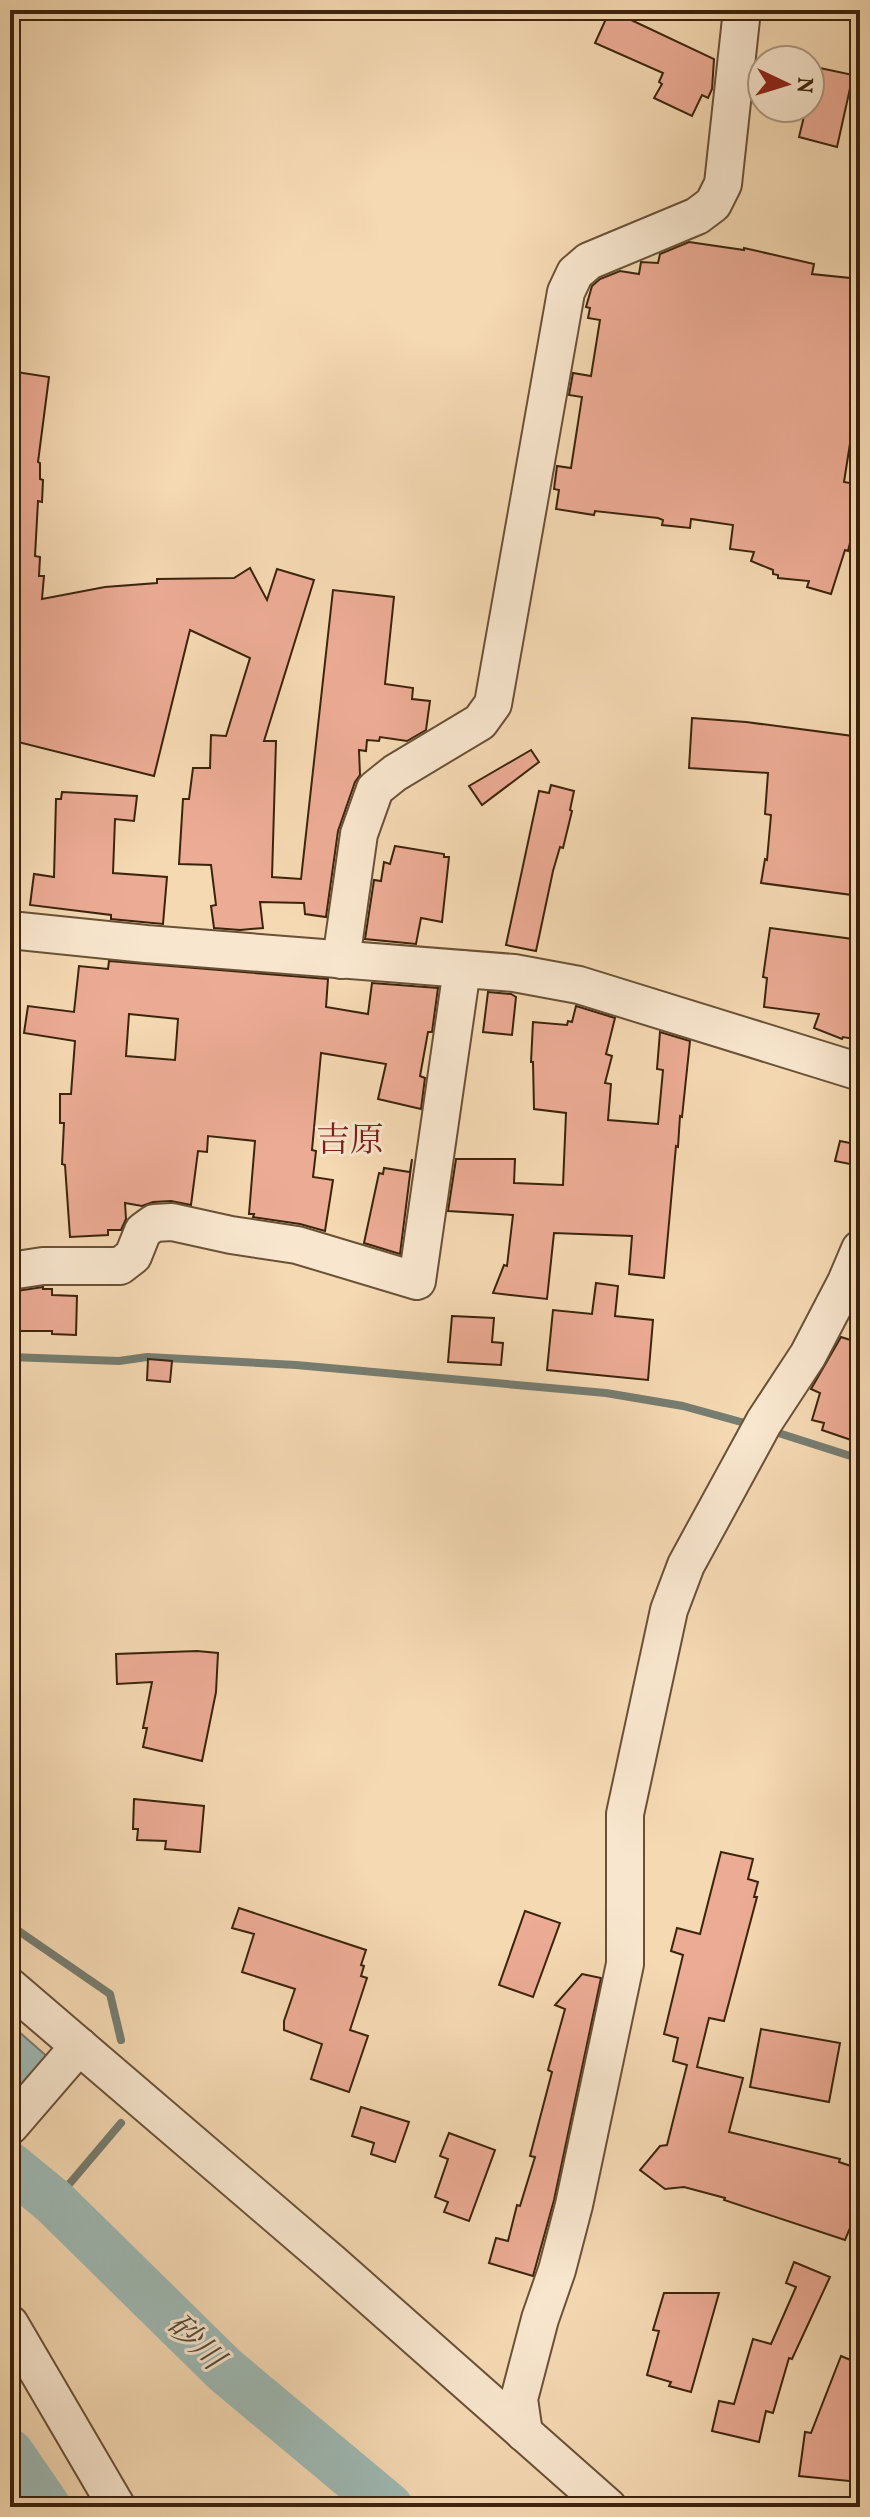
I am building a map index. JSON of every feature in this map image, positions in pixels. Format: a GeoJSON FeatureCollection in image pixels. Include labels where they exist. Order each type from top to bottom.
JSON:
{"type":"FeatureCollection","features":[{"type":"Feature","properties":{"kind":"street"},"geometry":{"type":"LineString","coordinates":[[341,960],[359,834],[375,789],[395,773],[480,722],[493,704],[566,292],[575,273],[589,261],[697,216],[713,204],[723,184],[742,10]]}},
{"type":"Feature","properties":{"kind":"street"},"geometry":{"type":"LineString","coordinates":[[10,930],[514,973],[579,985],[860,1072]]}},
{"type":"Feature","properties":{"kind":"street"},"geometry":{"type":"LineString","coordinates":[[10,1271],[43,1266],[120,1266],[133,1256],[143,1231],[154,1223],[172,1222],[297,1245],[417,1281],[462,969]]}},
{"type":"Feature","properties":{"kind":"street"},"geometry":{"type":"LineString","coordinates":[[524,2433],[519,2399],[574,2205],[625,1964],[625,1814],[669,1610],[686,1565],[761,1428],[808,1355],[860,1249]]}},
{"type":"Feature","properties":{"kind":"street"},"geometry":{"type":"LineString","coordinates":[[10,1987],[331,2262],[608,2507]]}},
{"type":"Feature","properties":{"kind":"street"},"geometry":{"type":"LineString","coordinates":[[10,2126],[79,2046]]}},
{"type":"Feature","properties":{"kind":"street"},"geometry":{"type":"LineString","coordinates":[[10,2324],[117,2507]]}},
{"type":"Feature","properties":{"kind":"water"},"geometry":{"type":"Polygon","coordinates":[[[10,2024],[50,2059],[10,2105],[10,2024]]]}},
{"type":"Feature","properties":{"kind":"building"},"geometry":{"type":"Polygon","coordinates":[[[610,10],[714,59],[712,89],[708,98],[702,95],[692,116],[654,98],[662,84],[659,82],[663,73],[595,43],[610,10]]]}},
{"type":"Feature","properties":{"kind":"building"},"geometry":{"type":"Polygon","coordinates":[[[826,69],[853,75],[837,147],[799,137],[802,124],[826,124],[826,69]]]}},
{"type":"Feature","properties":{"kind":"building"},"geometry":{"type":"Polygon","coordinates":[[[689,242],[744,248],[814,264],[812,274],[860,279],[860,343],[850,404],[856,405],[844,482],[856,484],[854,500],[860,502],[856,527],[831,594],[807,587],[809,581],[778,578],[773,570],[751,561],[754,552],[730,549],[733,525],[691,519],[690,528],[662,525],[663,520],[658,518],[595,511],[594,515],[556,509],[559,490],[554,489],[557,466],[571,468],[582,397],[569,395],[573,373],[591,376],[600,320],[588,318],[590,308],[586,307],[592,286],[620,271],[639,274],[641,262],[658,263],[660,254],[689,242]]]}},
{"type":"Feature","properties":{"kind":"building"},"geometry":{"type":"Polygon","coordinates":[[[10,371],[49,377],[38,462],[40,479],[43,480],[42,502],[38,501],[35,556],[40,557],[39,576],[44,576],[42,599],[105,587],[157,583],[157,579],[234,578],[250,568],[267,600],[277,569],[314,580],[264,741],[276,741],[272,877],[301,879],[333,590],[394,597],[385,684],[413,688],[412,699],[430,701],[426,730],[407,741],[380,737],[379,741],[367,740],[366,751],[359,750],[360,775],[338,831],[326,917],[305,914],[304,903],[260,902],[263,928],[214,928],[211,906],[216,905],[211,865],[179,864],[183,799],[189,799],[193,768],[210,768],[211,735],[226,736],[250,658],[190,630],[154,776],[10,740],[10,371]]]}},
{"type":"Feature","properties":{"kind":"building"},"geometry":{"type":"Polygon","coordinates":[[[692,718],[860,737],[860,896],[761,883],[767,860],[771,815],[765,814],[768,773],[689,768],[692,718]]]}},
{"type":"Feature","properties":{"kind":"building"},"geometry":{"type":"Polygon","coordinates":[[[531,750],[539,762],[482,805],[469,786],[531,750]]]}},
{"type":"Feature","properties":{"kind":"building"},"geometry":{"type":"Polygon","coordinates":[[[551,785],[574,791],[572,811],[563,848],[560,847],[553,871],[536,951],[506,945],[539,791],[549,793],[551,785]]]}},
{"type":"Feature","properties":{"kind":"building"},"geometry":{"type":"Polygon","coordinates":[[[62,792],[137,796],[134,821],[115,819],[113,873],[167,877],[163,924],[111,919],[111,915],[30,905],[34,874],[54,877],[56,799],[61,799],[62,792]]]}},
{"type":"Feature","properties":{"kind":"building"},"geometry":{"type":"Polygon","coordinates":[[[395,846],[449,857],[442,922],[421,918],[416,944],[365,939],[374,880],[381,881],[384,862],[390,864],[395,846]]]}},
{"type":"Feature","properties":{"kind":"building"},"geometry":{"type":"Polygon","coordinates":[[[770,928],[860,940],[860,1040],[842,1039],[814,1028],[819,1014],[764,1007],[767,978],[763,977],[770,928]]]}},
{"type":"Feature","properties":{"kind":"building"},"geometry":{"type":"Polygon","coordinates":[[[109,961],[328,979],[326,1007],[368,1014],[372,983],[438,988],[432,1032],[428,1032],[420,1076],[425,1078],[421,1109],[378,1099],[386,1064],[321,1053],[312,1150],[316,1151],[313,1177],[333,1180],[325,1231],[249,1214],[255,1141],[208,1136],[207,1152],[198,1151],[191,1205],[171,1201],[142,1206],[125,1203],[126,1219],[121,1230],[108,1230],[108,1235],[70,1237],[65,1165],[62,1164],[64,1123],[60,1123],[60,1094],[71,1094],[75,1041],[24,1033],[28,1006],[74,1012],[79,966],[108,969],[109,961]],[[129,1014],[126,1056],[175,1060],[178,1019],[129,1014]]]}},
{"type":"Feature","properties":{"kind":"building"},"geometry":{"type":"Polygon","coordinates":[[[488,992],[516,997],[512,1035],[483,1032],[488,992]]]}},
{"type":"Feature","properties":{"kind":"building"},"geometry":{"type":"Polygon","coordinates":[[[576,1006],[615,1018],[606,1054],[612,1056],[605,1083],[611,1084],[608,1120],[658,1124],[663,1070],[657,1069],[660,1032],[690,1041],[676,1146],[664,1278],[629,1274],[632,1236],[554,1233],[547,1299],[493,1293],[504,1265],[507,1266],[513,1215],[448,1211],[456,1159],[515,1159],[514,1183],[563,1185],[566,1113],[534,1109],[531,1062],[533,1022],[567,1025],[568,1021],[572,1022],[576,1006]]]}},
{"type":"Feature","properties":{"kind":"building"},"geometry":{"type":"Polygon","coordinates":[[[840,1141],[860,1145],[860,1166],[835,1161],[840,1141]]]}},
{"type":"Feature","properties":{"kind":"building"},"geometry":{"type":"Polygon","coordinates":[[[412,1159],[400,1254],[364,1243],[379,1173],[383,1174],[384,1168],[410,1172],[412,1159]]]}},
{"type":"Feature","properties":{"kind":"building"},"geometry":{"type":"Polygon","coordinates":[[[596,1283],[618,1286],[615,1316],[653,1320],[648,1380],[547,1370],[553,1310],[592,1314],[596,1283]]]}},
{"type":"Feature","properties":{"kind":"building"},"geometry":{"type":"Polygon","coordinates":[[[43,1287],[52,1289],[52,1295],[77,1296],[76,1335],[52,1334],[52,1331],[10,1331],[10,1292],[43,1287]]]}},
{"type":"Feature","properties":{"kind":"building"},"geometry":{"type":"Polygon","coordinates":[[[452,1316],[494,1318],[492,1342],[503,1343],[501,1365],[448,1362],[452,1316]]]}},
{"type":"Feature","properties":{"kind":"building"},"geometry":{"type":"Polygon","coordinates":[[[841,1337],[860,1343],[860,1443],[822,1430],[824,1423],[812,1420],[820,1393],[811,1389],[841,1337]]]}},
{"type":"Feature","properties":{"kind":"building"},"geometry":{"type":"Polygon","coordinates":[[[148,1359],[172,1361],[170,1382],[147,1380],[148,1359]]]}},
{"type":"Feature","properties":{"kind":"building"},"geometry":{"type":"Polygon","coordinates":[[[218,1653],[216,1692],[202,1761],[143,1747],[147,1728],[143,1728],[152,1682],[117,1684],[116,1654],[218,1653]]]}},
{"type":"Feature","properties":{"kind":"building"},"geometry":{"type":"Polygon","coordinates":[[[134,1799],[204,1806],[200,1852],[165,1849],[166,1841],[137,1840],[138,1829],[133,1829],[134,1799]]]}},
{"type":"Feature","properties":{"kind":"building"},"geometry":{"type":"Polygon","coordinates":[[[721,1852],[753,1859],[748,1879],[758,1882],[754,1897],[757,1897],[724,2021],[709,2018],[697,2067],[743,2078],[729,2132],[840,2159],[839,2162],[860,2169],[860,2204],[845,2240],[725,2198],[684,2187],[665,2189],[640,2170],[660,2146],[667,2145],[687,2065],[673,2061],[678,2038],[664,2034],[683,1955],[671,1951],[677,1928],[700,1934],[721,1852]]]}},
{"type":"Feature","properties":{"kind":"building"},"geometry":{"type":"Polygon","coordinates":[[[239,1908],[366,1950],[361,1976],[367,1978],[350,2030],[368,2036],[349,2092],[311,2079],[322,2044],[284,2030],[295,1989],[242,1972],[254,1934],[232,1928],[239,1908]]]}},
{"type":"Feature","properties":{"kind":"building"},"geometry":{"type":"Polygon","coordinates":[[[525,1911],[560,1923],[533,1997],[499,1985],[525,1911]]]}},
{"type":"Feature","properties":{"kind":"building"},"geometry":{"type":"Polygon","coordinates":[[[582,1974],[601,1978],[554,2200],[533,2276],[489,2263],[496,2238],[508,2241],[517,2205],[520,2206],[535,2157],[530,2156],[552,2072],[548,2070],[565,2009],[555,2005],[582,1974]]]}},
{"type":"Feature","properties":{"kind":"building"},"geometry":{"type":"Polygon","coordinates":[[[761,2029],[840,2043],[829,2102],[750,2087],[761,2029]]]}},
{"type":"Feature","properties":{"kind":"building"},"geometry":{"type":"Polygon","coordinates":[[[361,2107],[409,2122],[395,2162],[371,2154],[374,2143],[352,2136],[361,2107]]]}},
{"type":"Feature","properties":{"kind":"building"},"geometry":{"type":"Polygon","coordinates":[[[449,2133],[495,2150],[469,2221],[444,2212],[448,2202],[435,2197],[448,2159],[440,2156],[449,2133]]]}},
{"type":"Feature","properties":{"kind":"building"},"geometry":{"type":"Polygon","coordinates":[[[794,2262],[830,2277],[792,2359],[789,2358],[773,2413],[766,2411],[759,2442],[712,2431],[719,2401],[734,2404],[753,2339],[771,2344],[796,2287],[786,2283],[794,2262]]]}},
{"type":"Feature","properties":{"kind":"building"},"geometry":{"type":"Polygon","coordinates":[[[664,2293],[719,2293],[691,2392],[647,2375],[659,2331],[653,2330],[664,2293]]]}},
{"type":"Feature","properties":{"kind":"building"},"geometry":{"type":"Polygon","coordinates":[[[841,2356],[860,2364],[859,2482],[799,2476],[805,2432],[811,2433],[841,2356]]]}},
{"type":"Feature","properties":{"kind":"waterway"},"geometry":{"type":"LineString","coordinates":[[10,1357],[119,1361],[147,1357],[296,1365],[606,1393],[683,1406],[752,1425]]}},
{"type":"Feature","properties":{"kind":"waterway"},"geometry":{"type":"LineString","coordinates":[[769,1430],[860,1459]]}},
{"type":"Feature","properties":{"kind":"waterway"},"geometry":{"type":"LineString","coordinates":[[10,1925],[110,1994],[121,2040]]}},
{"type":"Feature","properties":{"kind":"waterway"},"geometry":{"type":"LineString","coordinates":[[54,2202],[121,2123]]}},
{"type":"Feature","properties":{"kind":"waterway","name":"砂川"},"geometry":{"type":"LineString","coordinates":[[10,2166],[54,2202],[225,2370],[389,2507]]}},
{"type":"Feature","properties":{"kind":"waterway"},"geometry":{"type":"LineString","coordinates":[[10,2453],[47,2507]]}},
{"type":"Feature","properties":{"kind":"district","name":"吉原"},"geometry":{"type":"Point","coordinates":[350,1139]}}]}
